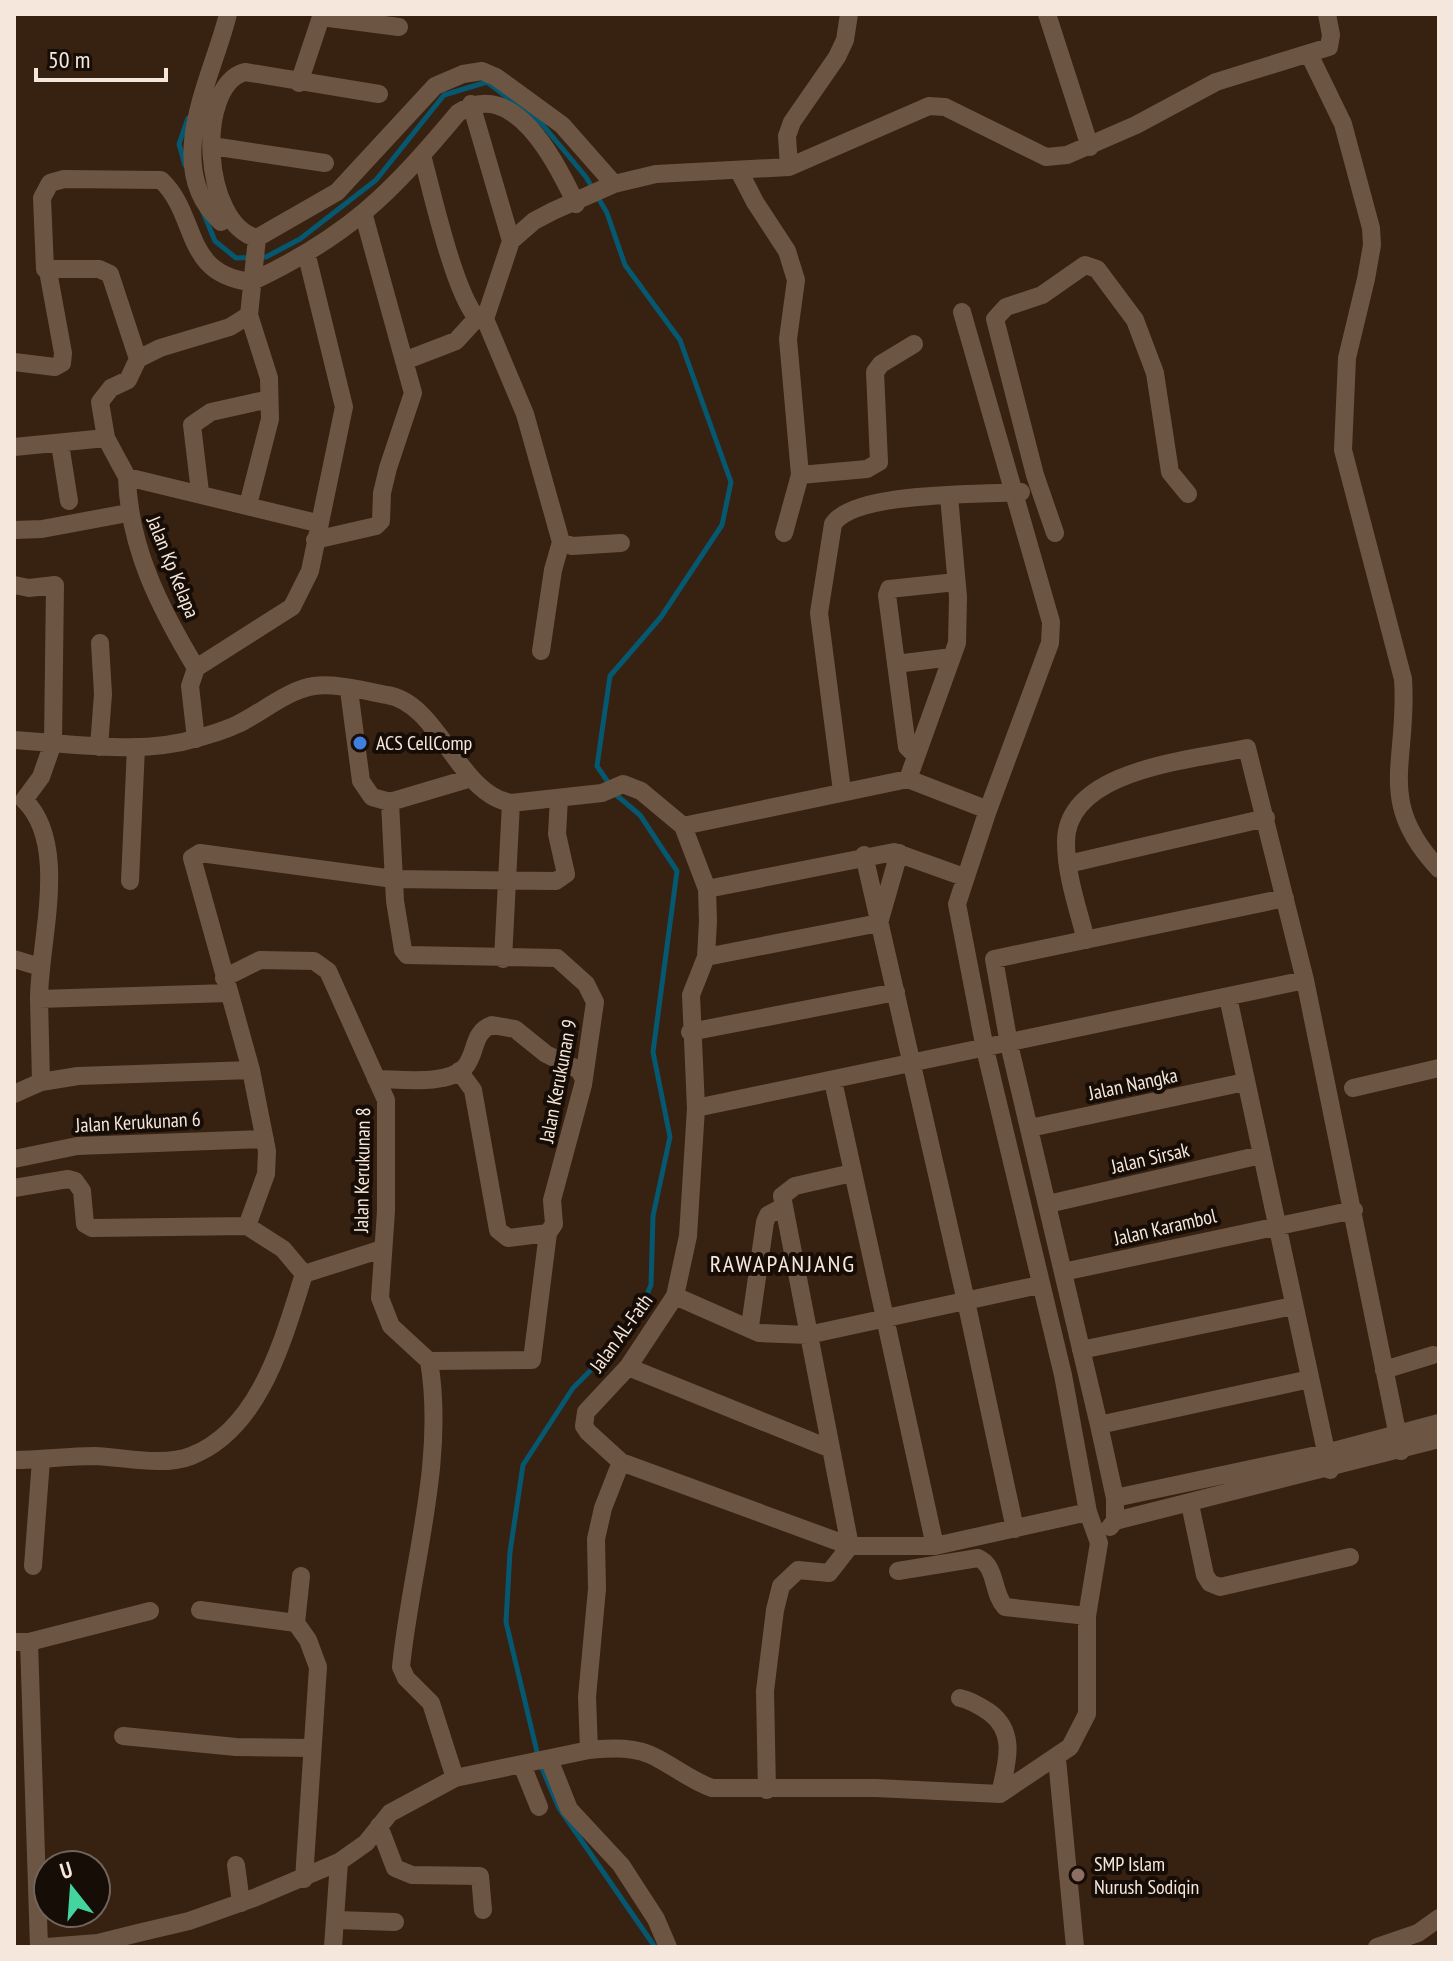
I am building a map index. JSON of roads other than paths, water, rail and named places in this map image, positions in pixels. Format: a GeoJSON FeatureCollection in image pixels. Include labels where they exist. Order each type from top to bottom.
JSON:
{"type":"FeatureCollection","features":[{"type":"Feature","properties":{"kind":"street"},"geometry":{"type":"LineString","coordinates":[[228,14],[220,50],[197,109],[192,152],[198,181],[216,218],[226,227],[251,239]]}},
{"type":"Feature","properties":{"kind":"street"},"geometry":{"type":"LineString","coordinates":[[789,167],[787,136],[792,122],[837,57],[845,40],[849,14]]}},
{"type":"Feature","properties":{"kind":"street"},"geometry":{"type":"LineString","coordinates":[[1047,14],[1090,147]]}},
{"type":"Feature","properties":{"kind":"street"},"geometry":{"type":"LineString","coordinates":[[404,361],[456,341],[481,319],[511,241],[534,221],[610,186],[656,174],[789,167],[929,106],[945,107],[1046,157],[1090,147],[1216,82],[1309,54],[1331,44],[1327,14]]}},
{"type":"Feature","properties":{"kind":"street"},"geometry":{"type":"LineString","coordinates":[[299,83],[322,15],[399,27]]}},
{"type":"Feature","properties":{"kind":"street"},"geometry":{"type":"LineString","coordinates":[[1309,54],[1343,124],[1371,228],[1372,245],[1366,279],[1347,358],[1343,450],[1403,679],[1406,714],[1398,786],[1401,810],[1418,847],[1439,869]]}},
{"type":"Feature","properties":{"kind":"street"},"geometry":{"type":"LineString","coordinates":[[251,239],[337,192],[435,86],[463,74],[482,71],[496,77],[562,125],[610,186]]}},
{"type":"Feature","properties":{"kind":"street"},"geometry":{"type":"LineString","coordinates":[[248,505],[270,419],[269,378],[249,315],[251,239],[218,196],[213,179],[212,146],[226,82],[245,72],[379,94]]}},
{"type":"Feature","properties":{"kind":"street"},"geometry":{"type":"LineString","coordinates":[[14,362],[55,367],[62,363],[63,353],[48,271],[43,265],[42,198],[50,183],[64,179],[149,178],[165,184],[203,258],[231,279],[252,279],[307,256],[364,216],[458,113],[471,104],[490,100],[503,106],[537,137],[554,157],[581,201]]}},
{"type":"Feature","properties":{"kind":"street"},"geometry":{"type":"LineString","coordinates":[[471,104],[511,241]]}},
{"type":"Feature","properties":{"kind":"street"},"geometry":{"type":"LineString","coordinates":[[212,146],[325,163]]}},
{"type":"Feature","properties":{"kind":"street"},"geometry":{"type":"LineString","coordinates":[[422,155],[444,237],[469,308],[481,319],[525,414],[561,542],[553,570],[541,651]]}},
{"type":"Feature","properties":{"kind":"street"},"geometry":{"type":"LineString","coordinates":[[739,171],[794,265],[796,280],[788,339],[800,475],[784,533]]}},
{"type":"Feature","properties":{"kind":"street"},"geometry":{"type":"LineString","coordinates":[[249,315],[215,333],[160,348],[138,359],[128,380],[111,388],[100,402],[106,438],[127,477],[248,505],[316,532],[376,526],[381,521],[382,493],[413,393],[364,216]]}},
{"type":"Feature","properties":{"kind":"street"},"geometry":{"type":"LineString","coordinates":[[196,739],[190,686],[196,668],[292,607],[310,571],[344,407],[307,256]]}},
{"type":"Feature","properties":{"kind":"street"},"geometry":{"type":"LineString","coordinates":[[1099,1543],[1088,1512],[1063,1375],[1039,1285],[997,1046],[957,904],[1051,633],[995,319],[1006,307],[1042,295],[1085,265],[1097,269],[1128,308],[1143,336],[1155,373],[1170,472],[1188,494]]}},
{"type":"Feature","properties":{"kind":"street"},"geometry":{"type":"LineString","coordinates":[[48,271],[99,269],[110,274],[138,359]]}},
{"type":"Feature","properties":{"kind":"street"},"geometry":{"type":"LineString","coordinates":[[962,312],[1026,491],[1055,533]]}},
{"type":"Feature","properties":{"kind":"street"},"geometry":{"type":"LineString","coordinates":[[800,475],[867,469],[879,462],[875,372],[881,364],[914,344]]}},
{"type":"Feature","properties":{"kind":"street"},"geometry":{"type":"LineString","coordinates":[[200,492],[192,425],[211,412],[269,399]]}},
{"type":"Feature","properties":{"kind":"street"},"geometry":{"type":"LineString","coordinates":[[14,447],[106,438]]}},
{"type":"Feature","properties":{"kind":"street"},"geometry":{"type":"LineString","coordinates":[[60,444],[69,501],[68,495]]}},
{"type":"Feature","properties":{"kind":"street","name":"Jalan Kp Kelapa"},"geometry":{"type":"LineString","coordinates":[[127,477],[128,513],[152,586],[196,668]]}},
{"type":"Feature","properties":{"kind":"street"},"geometry":{"type":"LineString","coordinates":[[842,791],[819,613],[833,524],[840,514],[853,507],[1026,491]]}},
{"type":"Feature","properties":{"kind":"street"},"geometry":{"type":"LineString","coordinates":[[908,779],[914,754],[952,657],[959,627],[949,496]]}},
{"type":"Feature","properties":{"kind":"street"},"geometry":{"type":"LineString","coordinates":[[14,530],[42,529],[128,513]]}},
{"type":"Feature","properties":{"kind":"street"},"geometry":{"type":"LineString","coordinates":[[561,542],[572,546],[621,543]]}},
{"type":"Feature","properties":{"kind":"street"},"geometry":{"type":"LineString","coordinates":[[914,754],[907,747],[889,589],[956,582]]}},
{"type":"Feature","properties":{"kind":"street"},"geometry":{"type":"LineString","coordinates":[[14,585],[29,588],[55,585],[53,743],[41,777],[19,803],[41,822],[49,874],[40,967],[41,1082]]}},
{"type":"Feature","properties":{"kind":"street"},"geometry":{"type":"LineString","coordinates":[[99,747],[103,694],[100,643]]}},
{"type":"Feature","properties":{"kind":"street"},"geometry":{"type":"LineString","coordinates":[[896,664],[952,657]]}},
{"type":"Feature","properties":{"kind":"street"},"geometry":{"type":"LineString","coordinates":[[14,740],[136,747],[196,739],[239,724],[310,687],[392,695],[407,704],[450,747],[480,790],[497,801],[511,803],[602,793],[623,784],[648,796],[683,826],[908,779],[988,810]]}},
{"type":"Feature","properties":{"kind":"street"},"geometry":{"type":"LineString","coordinates":[[349,690],[361,781],[372,797],[390,802],[471,778]]}},
{"type":"Feature","properties":{"kind":"street"},"geometry":{"type":"LineString","coordinates":[[130,881],[136,747]]}},
{"type":"Feature","properties":{"kind":"street"},"geometry":{"type":"LineString","coordinates":[[1086,940],[1068,864],[1066,842],[1070,822],[1087,796],[1122,776],[1247,748],[1305,980],[1400,1443]]}},
{"type":"Feature","properties":{"kind":"street"},"geometry":{"type":"LineString","coordinates":[[247,1226],[269,1162],[251,1070],[190,862],[196,854],[394,879],[556,881],[566,874],[557,834],[559,798]]}},
{"type":"Feature","properties":{"kind":"street"},"geometry":{"type":"LineString","coordinates":[[390,802],[394,879]]}},
{"type":"Feature","properties":{"kind":"street"},"geometry":{"type":"LineString","coordinates":[[503,959],[511,803]]}},
{"type":"Feature","properties":{"kind":"street"},"geometry":{"type":"LineString","coordinates":[[1068,864],[1266,818]]}},
{"type":"Feature","properties":{"kind":"street","name":"Jalan AL-Fath"},"geometry":{"type":"LineString","coordinates":[[683,826],[707,889],[706,957],[692,986],[690,1032],[696,1108],[688,1236],[675,1296],[628,1367],[586,1412],[584,1419],[588,1432],[621,1462],[850,1546],[935,1546],[1088,1512]]}},
{"type":"Feature","properties":{"kind":"street"},"geometry":{"type":"LineString","coordinates":[[707,889],[864,855],[899,853],[964,877]]}},
{"type":"Feature","properties":{"kind":"street"},"geometry":{"type":"LineString","coordinates":[[879,923],[899,853]]}},
{"type":"Feature","properties":{"kind":"street"},"geometry":{"type":"LineString","coordinates":[[864,855],[1015,1529]]}},
{"type":"Feature","properties":{"kind":"street","name":"Jalan Kerukunan 9"},"geometry":{"type":"LineString","coordinates":[[394,879],[403,950],[407,955],[557,958],[592,991],[595,1002],[575,1124],[552,1200],[554,1224],[548,1233],[532,1360],[429,1361]]}},
{"type":"Feature","properties":{"kind":"street"},"geometry":{"type":"LineString","coordinates":[[46,1947],[78,1946],[189,1921],[241,1903],[339,1862],[366,1843],[390,1813],[455,1778],[589,1750],[622,1748],[655,1756],[694,1782],[712,1788],[767,1790],[876,1788],[1000,1794],[1057,1759],[1082,1730],[1087,1714],[1087,1616],[1099,1543],[1115,1521],[1115,1498],[1030,1128],[997,1046],[994,959],[1285,898]]}},
{"type":"Feature","properties":{"kind":"street"},"geometry":{"type":"LineString","coordinates":[[706,957],[879,923]]}},
{"type":"Feature","properties":{"kind":"street"},"geometry":{"type":"LineString","coordinates":[[14,959],[40,967]]}},
{"type":"Feature","properties":{"kind":"street","name":"Jalan Kerukunan 8"},"geometry":{"type":"LineString","coordinates":[[226,986],[260,960],[314,961],[322,965],[349,1013],[388,1109],[382,1249],[304,1274]]}},
{"type":"Feature","properties":{"kind":"street"},"geometry":{"type":"LineString","coordinates":[[696,1108],[1305,980]]}},
{"type":"Feature","properties":{"kind":"street"},"geometry":{"type":"LineString","coordinates":[[39,999],[226,986]]}},
{"type":"Feature","properties":{"kind":"street"},"geometry":{"type":"LineString","coordinates":[[690,1032],[896,992]]}},
{"type":"Feature","properties":{"kind":"street"},"geometry":{"type":"LineString","coordinates":[[1228,997],[1328,1461]]}},
{"type":"Feature","properties":{"kind":"street"},"geometry":{"type":"LineString","coordinates":[[376,1079],[439,1077],[459,1071],[468,1062],[479,1033],[492,1025],[515,1029],[546,1054],[579,1070],[583,1077]]}},
{"type":"Feature","properties":{"kind":"street"},"geometry":{"type":"LineString","coordinates":[[1353,1088],[1439,1068]]}},
{"type":"Feature","properties":{"kind":"street"},"geometry":{"type":"LineString","coordinates":[[14,1094],[41,1082],[78,1076],[251,1070]]}},
{"type":"Feature","properties":{"kind":"street"},"geometry":{"type":"LineString","coordinates":[[459,1071],[473,1090],[498,1230],[508,1238],[548,1233]]}},
{"type":"Feature","properties":{"kind":"street"},"geometry":{"type":"LineString","coordinates":[[833,1081],[935,1546]]}},
{"type":"Feature","properties":{"kind":"street","name":"Jalan Nangka"},"geometry":{"type":"LineString","coordinates":[[1030,1128],[1245,1082]]}},
{"type":"Feature","properties":{"kind":"street","name":"Jalan Kerukunan 6"},"geometry":{"type":"LineString","coordinates":[[14,1159],[77,1146],[265,1139]]}},
{"type":"Feature","properties":{"kind":"street","name":"Jalan Sirsak"},"geometry":{"type":"LineString","coordinates":[[1048,1204],[1261,1155]]}},
{"type":"Feature","properties":{"kind":"street"},"geometry":{"type":"LineString","coordinates":[[767,1790],[765,1691],[781,1586],[798,1570],[829,1573],[850,1546],[782,1196],[795,1186],[852,1173]]}},
{"type":"Feature","properties":{"kind":"street"},"geometry":{"type":"LineString","coordinates":[[14,1188],[68,1179],[75,1181],[82,1191],[85,1224],[92,1228],[247,1226],[283,1249],[304,1274],[273,1369],[256,1397],[223,1434],[192,1455],[167,1459],[90,1456],[14,1460]]}},
{"type":"Feature","properties":{"kind":"street"},"geometry":{"type":"LineString","coordinates":[[750,1326],[765,1222],[768,1215],[783,1207]]}},
{"type":"Feature","properties":{"kind":"street","name":"Jalan Karambol"},"geometry":{"type":"LineString","coordinates":[[1063,1272],[1354,1210]]}},
{"type":"Feature","properties":{"kind":"street"},"geometry":{"type":"LineString","coordinates":[[382,1249],[380,1298],[391,1326],[429,1361],[433,1462],[401,1667],[406,1678],[431,1703],[455,1778]]}},
{"type":"Feature","properties":{"kind":"street"},"geometry":{"type":"LineString","coordinates":[[675,1296],[750,1326],[759,1333],[776,1336],[808,1335],[1039,1285]]}},
{"type":"Feature","properties":{"kind":"street"},"geometry":{"type":"LineString","coordinates":[[1063,1375],[1083,1359],[1293,1306]]}},
{"type":"Feature","properties":{"kind":"street"},"geometry":{"type":"LineString","coordinates":[[1384,1370],[1433,1355]]}},
{"type":"Feature","properties":{"kind":"street"},"geometry":{"type":"LineString","coordinates":[[628,1367],[831,1449]]}},
{"type":"Feature","properties":{"kind":"street"},"geometry":{"type":"LineString","coordinates":[[1099,1425],[1310,1379]]}},
{"type":"Feature","properties":{"kind":"street"},"geometry":{"type":"LineString","coordinates":[[1400,1443],[1439,1423]]}},
{"type":"Feature","properties":{"kind":"street"},"geometry":{"type":"LineString","coordinates":[[1115,1521],[1190,1504],[1328,1461],[1400,1443],[1439,1439]]}},
{"type":"Feature","properties":{"kind":"street"},"geometry":{"type":"LineString","coordinates":[[33,1566],[41,1460]]}},
{"type":"Feature","properties":{"kind":"street"},"geometry":{"type":"LineString","coordinates":[[1115,1498],[1328,1461]]}},
{"type":"Feature","properties":{"kind":"street"},"geometry":{"type":"LineString","coordinates":[[589,1750],[587,1697],[597,1589],[596,1539],[603,1508],[621,1462]]}},
{"type":"Feature","properties":{"kind":"street"},"geometry":{"type":"LineString","coordinates":[[1190,1504],[1205,1575],[1210,1583],[1220,1587],[1350,1557]]}},
{"type":"Feature","properties":{"kind":"street"},"geometry":{"type":"LineString","coordinates":[[898,1571],[978,1558],[986,1561],[998,1600],[1005,1607],[1087,1616]]}},
{"type":"Feature","properties":{"kind":"street"},"geometry":{"type":"LineString","coordinates":[[301,1576],[296,1623],[308,1640],[318,1667],[304,1879]]}},
{"type":"Feature","properties":{"kind":"street"},"geometry":{"type":"LineString","coordinates":[[200,1610],[296,1623]]}},
{"type":"Feature","properties":{"kind":"street"},"geometry":{"type":"LineString","coordinates":[[39,1947],[22,1642],[150,1611]]}},
{"type":"Feature","properties":{"kind":"street"},"geometry":{"type":"LineString","coordinates":[[960,1698],[982,1708],[1002,1725],[1009,1751],[1000,1794]]}},
{"type":"Feature","properties":{"kind":"street"},"geometry":{"type":"LineString","coordinates":[[123,1736],[236,1747],[311,1748]]}},
{"type":"Feature","properties":{"kind":"street"},"geometry":{"type":"LineString","coordinates":[[1057,1759],[1075,1947]]}},
{"type":"Feature","properties":{"kind":"street"},"geometry":{"type":"LineString","coordinates":[[537,1762],[539,1807]]}},
{"type":"Feature","properties":{"kind":"street"},"geometry":{"type":"LineString","coordinates":[[537,1762],[569,1809],[621,1865],[656,1919],[668,1947]]}},
{"type":"Feature","properties":{"kind":"street"},"geometry":{"type":"LineString","coordinates":[[379,1826],[395,1868],[412,1875],[480,1876],[483,1910]]}},
{"type":"Feature","properties":{"kind":"street"},"geometry":{"type":"LineString","coordinates":[[333,1947],[339,1862]]}},
{"type":"Feature","properties":{"kind":"street"},"geometry":{"type":"LineString","coordinates":[[236,1865],[241,1903]]}},
{"type":"Feature","properties":{"kind":"street"},"geometry":{"type":"LineString","coordinates":[[1377,1947],[1418,1933],[1439,1918]]}},
{"type":"Feature","properties":{"kind":"street"},"geometry":{"type":"LineString","coordinates":[[337,1920],[395,1922]]}},
{"type":"Feature","properties":{"kind":"waterway"},"geometry":{"type":"LineString","coordinates":[[203,212],[215,241],[236,258],[266,257],[300,239],[376,180],[444,95],[487,82],[542,124],[586,177],[607,213],[625,265],[680,340],[731,482],[722,525],[661,617],[610,676],[597,766],[610,785]]}},
{"type":"Feature","properties":{"kind":"waterway"},"geometry":{"type":"LineString","coordinates":[[185,165],[179,144],[188,118]]}},
{"type":"Feature","properties":{"kind":"waterway"},"geometry":{"type":"LineString","coordinates":[[538,1756],[506,1622],[510,1552],[523,1465],[573,1388],[632,1329],[651,1285],[653,1216],[670,1137],[653,1052],[677,871],[640,815],[615,794]]}},
{"type":"Feature","properties":{"kind":"waterway"},"geometry":{"type":"LineString","coordinates":[[541,1766],[559,1808],[655,1947]]}},
{"type":"Feature","properties":{"kind":"place","name":"ACS CellComp"},"geometry":{"type":"Point","coordinates":[360,743]}},
{"type":"Feature","properties":{"kind":"place","name":"SMP Islam Nurush Sodiqin"},"geometry":{"type":"Point","coordinates":[1078,1875]}},
{"type":"Feature","properties":{"kind":"district","name":"RAWAPANJANG"},"geometry":{"type":"Point","coordinates":[783,1264]}}]}
